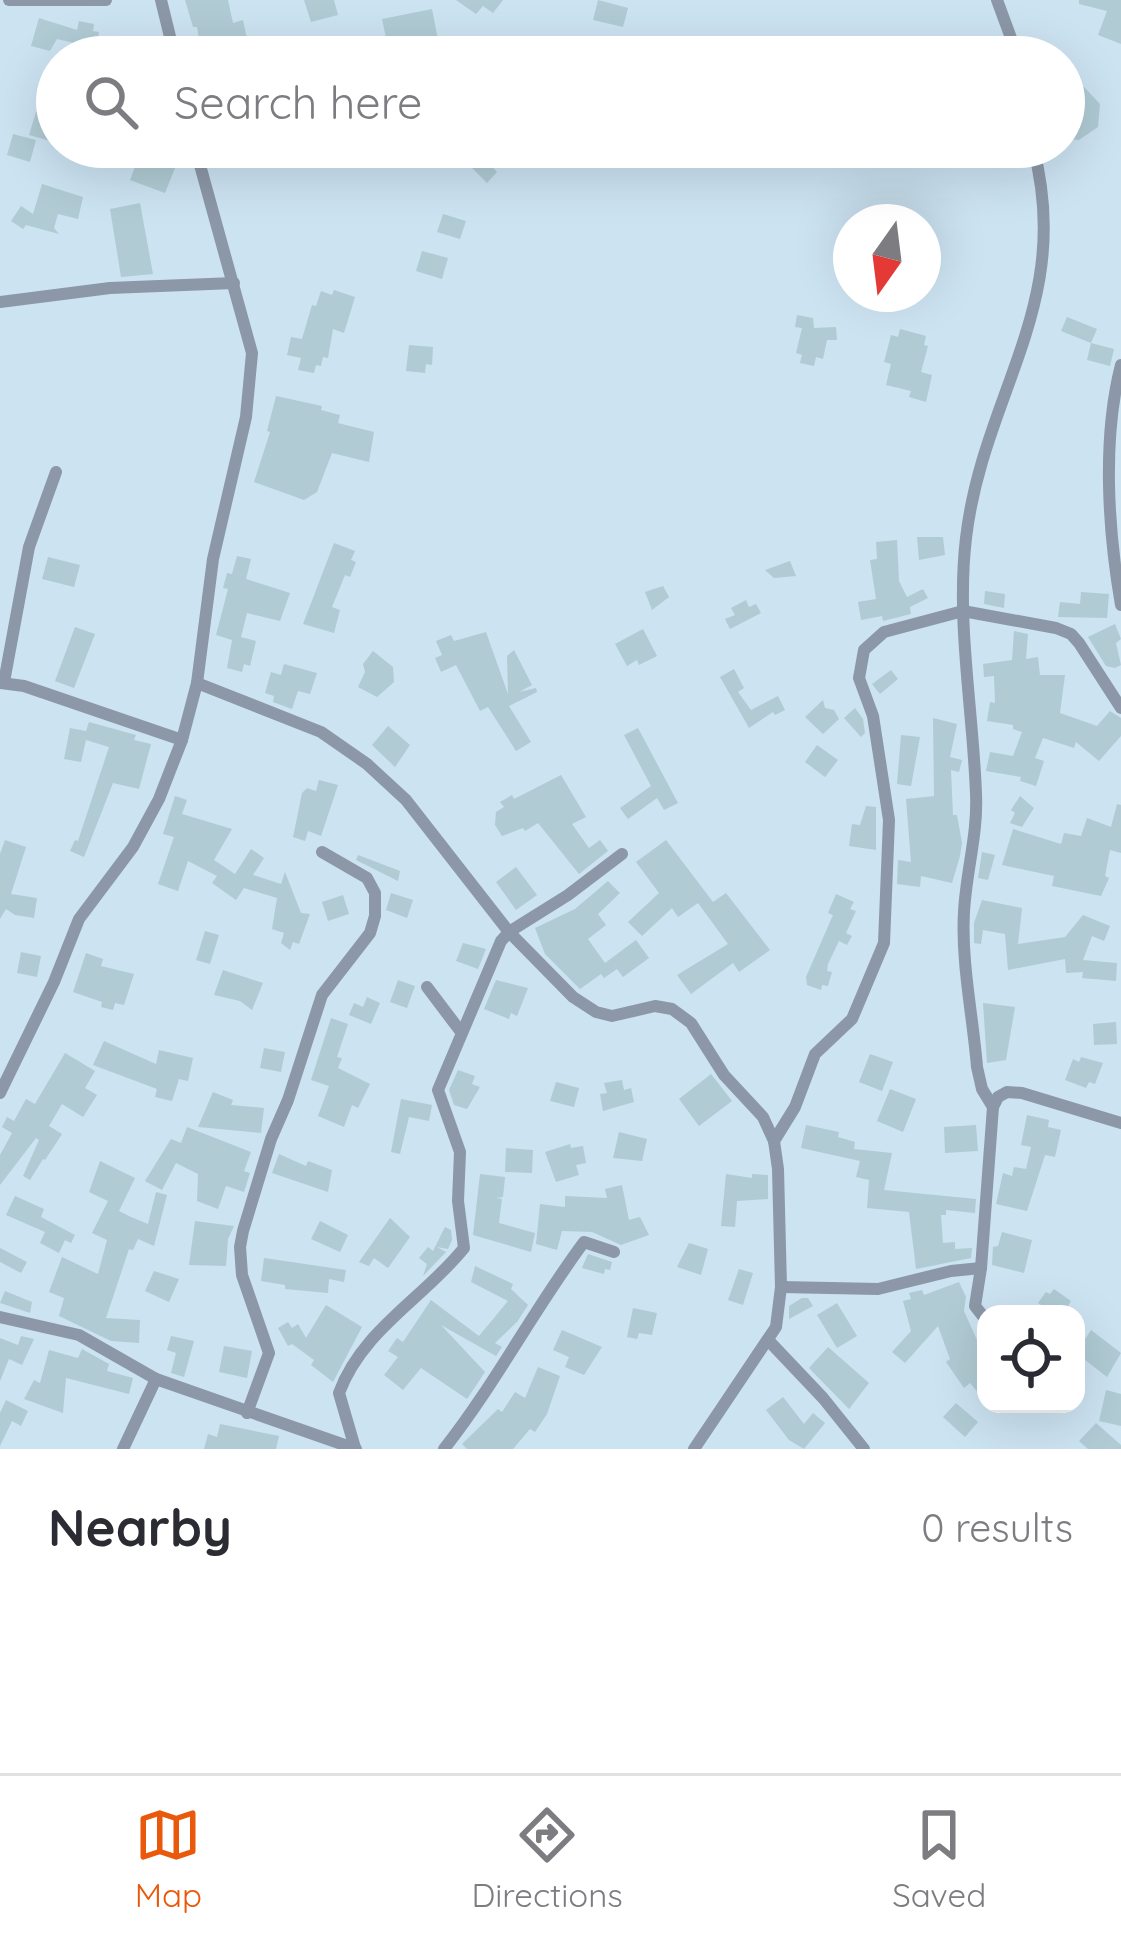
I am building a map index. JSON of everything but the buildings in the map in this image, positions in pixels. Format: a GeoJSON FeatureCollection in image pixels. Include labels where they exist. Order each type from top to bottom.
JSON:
{"type":"FeatureCollection","features":[{"type":"Feature","properties":{"kind":"street"},"geometry":{"type":"LineString","coordinates":[[10,0],[106,0]]}},
{"type":"Feature","properties":{"kind":"street"},"geometry":{"type":"LineString","coordinates":[[161,0],[170,36]]}},
{"type":"Feature","properties":{"kind":"street"},"geometry":{"type":"LineString","coordinates":[[997,0],[1010,36]]}},
{"type":"Feature","properties":{"kind":"street"},"geometry":{"type":"LineString","coordinates":[[0,1093],[79,919],[134,847],[159,799],[197,683],[219,525],[251,386],[251,345],[201,168]]}},
{"type":"Feature","properties":{"kind":"street"},"geometry":{"type":"LineString","coordinates":[[993,1107],[977,1067],[964,925],[977,812],[963,610],[966,536],[977,481],[1041,282],[1043,204],[1037,168]]}},
{"type":"Feature","properties":{"kind":"street"},"geometry":{"type":"LineString","coordinates":[[0,302],[92,290],[234,283]]}},
{"type":"Feature","properties":{"kind":"street"},"geometry":{"type":"LineString","coordinates":[[1121,365],[1109,442],[1121,604]]}},
{"type":"Feature","properties":{"kind":"street"},"geometry":{"type":"LineString","coordinates":[[56,472],[29,547],[2,683],[182,740]]}},
{"type":"Feature","properties":{"kind":"street"},"geometry":{"type":"LineString","coordinates":[[774,1142],[795,1107],[815,1054],[852,1019],[884,943],[889,820],[873,716],[859,678],[861,658],[878,634],[963,610],[1067,632],[1121,709]]}},
{"type":"Feature","properties":{"kind":"street"},"geometry":{"type":"LineString","coordinates":[[1106,689],[1121,678]]}},
{"type":"Feature","properties":{"kind":"street"},"geometry":{"type":"LineString","coordinates":[[197,683],[321,732],[367,764],[406,800],[509,932],[573,997],[596,1012],[622,1016],[661,1006],[691,1023],[724,1075],[763,1117],[778,1168],[781,1286],[776,1327],[698,1445],[715,1449]]}},
{"type":"Feature","properties":{"kind":"street"},"geometry":{"type":"LineString","coordinates":[[247,1413],[269,1353],[242,1274],[243,1231],[322,995],[370,933],[375,916],[375,892],[367,878],[322,852]]}},
{"type":"Feature","properties":{"kind":"street"},"geometry":{"type":"LineString","coordinates":[[356,1448],[339,1393],[356,1359],[464,1248],[458,1202],[460,1152],[438,1090],[497,948],[509,932],[568,896],[622,854]]}},
{"type":"Feature","properties":{"kind":"street"},"geometry":{"type":"LineString","coordinates":[[427,987],[461,1032]]}},
{"type":"Feature","properties":{"kind":"street"},"geometry":{"type":"LineString","coordinates":[[977,1310],[993,1107],[1000,1094],[1012,1091],[1121,1123]]}},
{"type":"Feature","properties":{"kind":"street"},"geometry":{"type":"LineString","coordinates":[[444,1449],[488,1394],[531,1317],[584,1242],[614,1252]]}},
{"type":"Feature","properties":{"kind":"street"},"geometry":{"type":"LineString","coordinates":[[781,1286],[878,1289],[952,1270],[981,1268]]}},
{"type":"Feature","properties":{"kind":"street"},"geometry":{"type":"LineString","coordinates":[[0,1317],[80,1335],[155,1379],[356,1448]]}},
{"type":"Feature","properties":{"kind":"street"},"geometry":{"type":"LineString","coordinates":[[770,1341],[864,1449]]}},
{"type":"Feature","properties":{"kind":"street"},"geometry":{"type":"LineString","coordinates":[[123,1449],[155,1379]]}}]}
